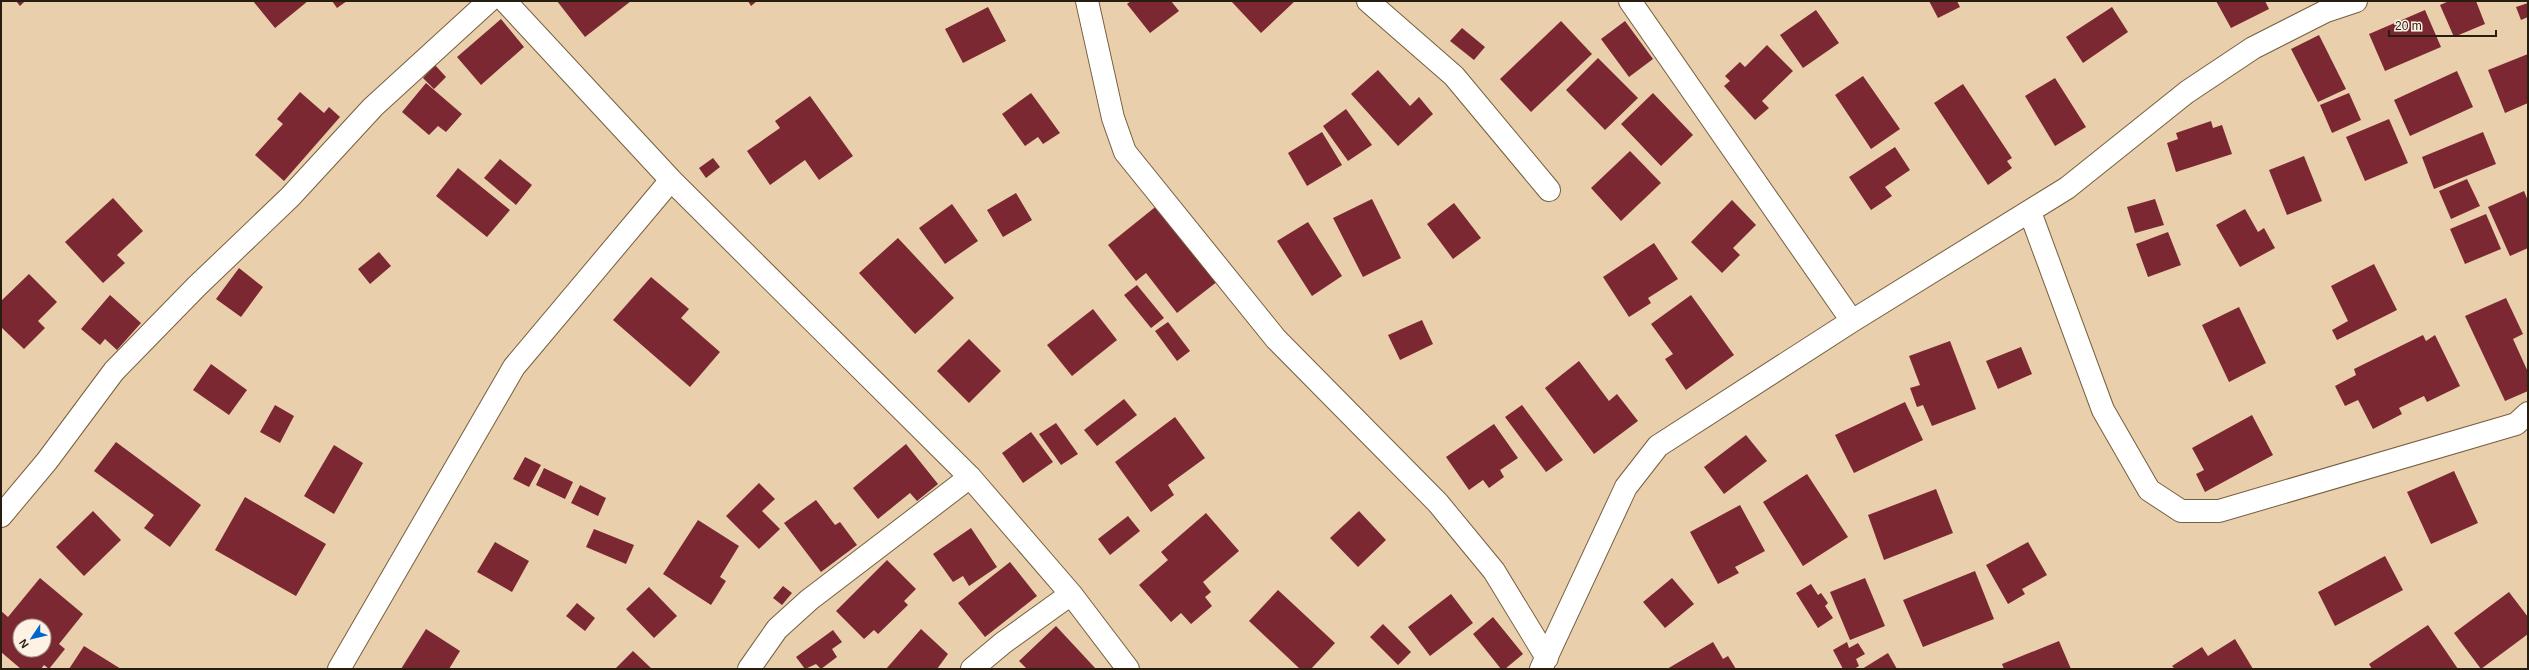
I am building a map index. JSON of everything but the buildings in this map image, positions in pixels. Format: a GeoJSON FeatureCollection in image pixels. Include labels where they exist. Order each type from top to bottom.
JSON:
{"type":"FeatureCollection","features":[{"type":"Feature","properties":{"kind":"street"},"geometry":{"type":"LineString","coordinates":[[1,516],[47,461],[114,371],[197,286],[290,197],[373,107],[489,1]]}},
{"type":"Feature","properties":{"kind":"street"},"geometry":{"type":"LineString","coordinates":[[505,1],[671,180],[970,477],[1072,594],[1128,669]]}},
{"type":"Feature","properties":{"kind":"street"},"geometry":{"type":"LineString","coordinates":[[1086,1],[1113,118],[1125,152],[1276,339],[1438,503],[1494,571],[1544,664]]}},
{"type":"Feature","properties":{"kind":"street"},"geometry":{"type":"LineString","coordinates":[[1368,1],[1454,76],[1549,190]]}},
{"type":"Feature","properties":{"kind":"street"},"geometry":{"type":"LineString","coordinates":[[1630,1],[1852,321]]}},
{"type":"Feature","properties":{"kind":"street"},"geometry":{"type":"LineString","coordinates":[[1544,664],[1626,487],[1658,446],[1852,321],[2067,188],[2187,92],[2253,48],[2326,11],[2356,1]]}},
{"type":"Feature","properties":{"kind":"street"},"geometry":{"type":"LineString","coordinates":[[339,669],[514,367],[671,180]]}},
{"type":"Feature","properties":{"kind":"street"},"geometry":{"type":"LineString","coordinates":[[2030,212],[2103,410],[2149,490],[2181,511],[2218,511],[2516,424],[2528,412]]}},
{"type":"Feature","properties":{"kind":"street"},"geometry":{"type":"LineString","coordinates":[[749,669],[777,628],[809,600],[970,477]]}},
{"type":"Feature","properties":{"kind":"street"},"geometry":{"type":"LineString","coordinates":[[972,669],[1003,642],[1072,594]]}}]}
